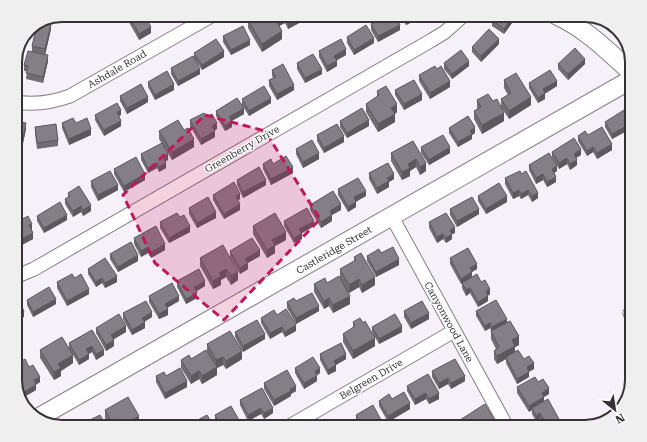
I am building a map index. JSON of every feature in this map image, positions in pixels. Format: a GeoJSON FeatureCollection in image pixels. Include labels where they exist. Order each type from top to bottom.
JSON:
{"type":"FeatureCollection","features":[{"type":"Feature","properties":{"kind":"street","name":"Ashdale Road"},"geometry":{"type":"LineString","coordinates":[[22,103],[36,104],[59,100],[70,96],[200,22]]}},
{"type":"Feature","properties":{"kind":"street","name":"Greenberry Drive"},"geometry":{"type":"LineString","coordinates":[[22,274],[41,265],[425,44],[445,32],[456,22]]}},
{"type":"Feature","properties":{"kind":"street"},"geometry":{"type":"LineString","coordinates":[[569,22],[596,40],[625,67]]}},
{"type":"Feature","properties":{"kind":"street","name":"Castleridge Street"},"geometry":{"type":"LineString","coordinates":[[43,415],[625,83]]}},
{"type":"Feature","properties":{"kind":"street","name":"Canyonwood Lane"},"geometry":{"type":"LineString","coordinates":[[392,217],[503,420]]}},
{"type":"Feature","properties":{"kind":"street","name":"Belgreen Drive"},"geometry":{"type":"LineString","coordinates":[[300,420],[454,331]]}},
{"type":"Feature","properties":{"kind":"highlighted area"},"geometry":{"type":"Polygon","coordinates":[[[205,115],[265,131],[320,219],[224,320],[155,263],[123,195],[205,115]]]}},
{"type":"Feature","properties":{"kind":"building"},"geometry":{"type":"Polygon","coordinates":[[[132,22],[148,22],[151,27],[139,34],[132,22]]]}},
{"type":"Feature","properties":{"kind":"building"},"geometry":{"type":"Polygon","coordinates":[[[249,22],[277,22],[282,31],[262,44],[249,22]]]}},
{"type":"Feature","properties":{"kind":"building"},"geometry":{"type":"Polygon","coordinates":[[[376,22],[398,22],[400,25],[378,36],[371,24],[376,22]]]}},
{"type":"Feature","properties":{"kind":"building"},"geometry":{"type":"Polygon","coordinates":[[[495,22],[509,22],[504,29],[495,22]]]}},
{"type":"Feature","properties":{"kind":"building"},"geometry":{"type":"Polygon","coordinates":[[[51,24],[45,49],[32,46],[35,33],[51,24]]]}},
{"type":"Feature","properties":{"kind":"building"},"geometry":{"type":"Polygon","coordinates":[[[366,25],[374,38],[354,50],[347,37],[366,25]]]}},
{"type":"Feature","properties":{"kind":"building"},"geometry":{"type":"Polygon","coordinates":[[[243,26],[250,40],[231,50],[223,36],[243,26]]]}},
{"type":"Feature","properties":{"kind":"building"},"geometry":{"type":"Polygon","coordinates":[[[489,29],[499,39],[481,56],[472,47],[489,29]]]}},
{"type":"Feature","properties":{"kind":"building"},"geometry":{"type":"Polygon","coordinates":[[[216,39],[224,51],[202,65],[194,53],[216,39]]]}},
{"type":"Feature","properties":{"kind":"building"},"geometry":{"type":"Polygon","coordinates":[[[341,39],[346,49],[334,56],[337,61],[327,66],[319,51],[341,39]]]}},
{"type":"Feature","properties":{"kind":"building"},"geometry":{"type":"Polygon","coordinates":[[[575,48],[585,59],[568,74],[558,64],[575,48]]]}},
{"type":"Feature","properties":{"kind":"building"},"geometry":{"type":"Polygon","coordinates":[[[461,50],[469,61],[452,74],[444,63],[461,50]]]}},
{"type":"Feature","properties":{"kind":"building"},"geometry":{"type":"Polygon","coordinates":[[[28,51],[48,55],[43,77],[26,73],[28,66],[24,65],[28,51]]]}},
{"type":"Feature","properties":{"kind":"building"},"geometry":{"type":"Polygon","coordinates":[[[313,54],[322,69],[305,78],[297,63],[313,54]]]}},
{"type":"Feature","properties":{"kind":"building"},"geometry":{"type":"Polygon","coordinates":[[[193,56],[200,69],[178,81],[171,68],[193,56]]]}},
{"type":"Feature","properties":{"kind":"building"},"geometry":{"type":"Polygon","coordinates":[[[283,64],[294,85],[277,94],[269,80],[276,77],[272,70],[283,64]]]}},
{"type":"Feature","properties":{"kind":"building"},"geometry":{"type":"Polygon","coordinates":[[[435,66],[437,69],[441,66],[450,81],[430,93],[419,75],[435,66]]]}},
{"type":"Feature","properties":{"kind":"building"},"geometry":{"type":"Polygon","coordinates":[[[550,70],[557,81],[543,89],[545,93],[538,98],[529,83],[550,70]]]}},
{"type":"Feature","properties":{"kind":"building"},"geometry":{"type":"Polygon","coordinates":[[[167,71],[174,84],[155,95],[148,82],[167,71]]]}},
{"type":"Feature","properties":{"kind":"building"},"geometry":{"type":"Polygon","coordinates":[[[516,73],[531,97],[509,111],[501,99],[511,93],[504,80],[516,73]]]}},
{"type":"Feature","properties":{"kind":"building"},"geometry":{"type":"Polygon","coordinates":[[[414,80],[422,94],[404,104],[395,90],[414,80]]]}},
{"type":"Feature","properties":{"kind":"building"},"geometry":{"type":"Polygon","coordinates":[[[141,84],[148,97],[127,108],[120,96],[141,84]]]}},
{"type":"Feature","properties":{"kind":"building"},"geometry":{"type":"Polygon","coordinates":[[[264,86],[271,98],[249,111],[242,99],[264,86]]]}},
{"type":"Feature","properties":{"kind":"building"},"geometry":{"type":"Polygon","coordinates":[[[386,86],[397,104],[391,108],[395,114],[378,124],[366,104],[379,95],[377,91],[386,86]]]}},
{"type":"Feature","properties":{"kind":"building"},"geometry":{"type":"Polygon","coordinates":[[[488,94],[493,101],[497,99],[504,113],[482,125],[474,111],[481,107],[477,100],[488,94]]]}},
{"type":"Feature","properties":{"kind":"building"},"geometry":{"type":"Polygon","coordinates":[[[237,98],[244,108],[229,117],[232,121],[225,126],[216,111],[237,98]]]}},
{"type":"Feature","properties":{"kind":"building"},"geometry":{"type":"Polygon","coordinates":[[[117,103],[121,110],[117,112],[121,121],[104,130],[95,115],[117,103]]]}},
{"type":"Feature","properties":{"kind":"building"},"geometry":{"type":"Polygon","coordinates":[[[362,108],[369,120],[347,133],[340,121],[362,108]]]}},
{"type":"Feature","properties":{"kind":"building"},"geometry":{"type":"Polygon","coordinates":[[[624,110],[625,112],[625,127],[612,134],[605,122],[624,110]]]}},
{"type":"Feature","properties":{"kind":"building"},"geometry":{"type":"Polygon","coordinates":[[[204,113],[206,117],[212,114],[217,123],[212,126],[215,131],[201,139],[190,120],[204,113]]]}},
{"type":"Feature","properties":{"kind":"building"},"geometry":{"type":"Polygon","coordinates":[[[468,116],[475,127],[470,131],[472,134],[458,142],[449,128],[468,116]]]}},
{"type":"Feature","properties":{"kind":"building"},"geometry":{"type":"Polygon","coordinates":[[[73,118],[76,123],[87,118],[91,129],[69,139],[62,123],[73,118]]]}},
{"type":"Feature","properties":{"kind":"building"},"geometry":{"type":"Polygon","coordinates":[[[178,120],[184,130],[188,128],[194,139],[172,152],[159,131],[178,120]]]}},
{"type":"Feature","properties":{"kind":"building"},"geometry":{"type":"Polygon","coordinates":[[[22,122],[26,123],[22,143],[22,122]]]}},
{"type":"Feature","properties":{"kind":"building"},"geometry":{"type":"Polygon","coordinates":[[[56,124],[58,140],[37,143],[35,127],[56,124]]]}},
{"type":"Feature","properties":{"kind":"building"},"geometry":{"type":"Polygon","coordinates":[[[337,124],[344,136],[324,148],[317,135],[337,124]]]}},
{"type":"Feature","properties":{"kind":"building"},"geometry":{"type":"Polygon","coordinates":[[[602,127],[612,144],[597,153],[593,147],[587,151],[578,136],[585,131],[588,135],[602,127]]]}},
{"type":"Feature","properties":{"kind":"building"},"geometry":{"type":"Polygon","coordinates":[[[443,135],[450,147],[429,160],[421,147],[443,135]]]}},
{"type":"Feature","properties":{"kind":"building"},"geometry":{"type":"Polygon","coordinates":[[[574,138],[581,149],[574,154],[577,160],[570,164],[567,158],[559,163],[552,152],[574,138]]]}},
{"type":"Feature","properties":{"kind":"building"},"geometry":{"type":"Polygon","coordinates":[[[312,140],[319,153],[303,162],[296,149],[312,140]]]}},
{"type":"Feature","properties":{"kind":"building"},"geometry":{"type":"Polygon","coordinates":[[[413,141],[426,163],[420,167],[416,159],[408,164],[410,168],[402,172],[391,153],[413,141]]]}},
{"type":"Feature","properties":{"kind":"building"},"geometry":{"type":"Polygon","coordinates":[[[162,143],[168,154],[163,157],[166,163],[159,167],[157,163],[148,168],[141,154],[162,143]]]}},
{"type":"Feature","properties":{"kind":"building"},"geometry":{"type":"Polygon","coordinates":[[[549,153],[557,166],[552,169],[556,177],[547,182],[543,174],[536,178],[529,165],[549,153]]]}},
{"type":"Feature","properties":{"kind":"building"},"geometry":{"type":"Polygon","coordinates":[[[286,156],[293,167],[271,179],[263,164],[271,159],[273,164],[286,156]]]}},
{"type":"Feature","properties":{"kind":"building"},"geometry":{"type":"Polygon","coordinates":[[[136,157],[145,174],[124,186],[114,169],[136,157]]]}},
{"type":"Feature","properties":{"kind":"building"},"geometry":{"type":"Polygon","coordinates":[[[388,163],[394,174],[387,178],[389,181],[377,188],[369,173],[388,163]]]}},
{"type":"Feature","properties":{"kind":"building"},"geometry":{"type":"Polygon","coordinates":[[[259,167],[266,180],[243,192],[237,180],[259,167]]]}},
{"type":"Feature","properties":{"kind":"building"},"geometry":{"type":"Polygon","coordinates":[[[110,171],[118,185],[98,195],[91,181],[110,171]]]}},
{"type":"Feature","properties":{"kind":"building"},"geometry":{"type":"Polygon","coordinates":[[[520,171],[521,174],[526,171],[538,193],[532,196],[528,190],[521,194],[519,190],[513,193],[505,178],[520,171]]]}},
{"type":"Feature","properties":{"kind":"building"},"geometry":{"type":"Polygon","coordinates":[[[358,178],[366,191],[354,197],[356,202],[348,207],[338,189],[358,178]]]}},
{"type":"Feature","properties":{"kind":"building"},"geometry":{"type":"Polygon","coordinates":[[[234,182],[240,194],[236,196],[240,204],[224,214],[213,195],[234,182]]]}},
{"type":"Feature","properties":{"kind":"building"},"geometry":{"type":"Polygon","coordinates":[[[499,183],[507,196],[486,209],[478,196],[499,183]]]}},
{"type":"Feature","properties":{"kind":"building"},"geometry":{"type":"Polygon","coordinates":[[[79,186],[91,205],[83,210],[81,206],[73,211],[65,199],[70,196],[68,193],[79,186]]]}},
{"type":"Feature","properties":{"kind":"building"},"geometry":{"type":"Polygon","coordinates":[[[333,191],[341,204],[330,211],[332,215],[321,222],[310,205],[333,191]]]}},
{"type":"Feature","properties":{"kind":"building"},"geometry":{"type":"Polygon","coordinates":[[[208,197],[216,212],[197,223],[189,208],[208,197]]]}},
{"type":"Feature","properties":{"kind":"building"},"geometry":{"type":"Polygon","coordinates":[[[472,197],[479,209],[457,221],[450,209],[472,197]]]}},
{"type":"Feature","properties":{"kind":"building"},"geometry":{"type":"Polygon","coordinates":[[[60,202],[67,215],[44,228],[37,216],[60,202]]]}},
{"type":"Feature","properties":{"kind":"building"},"geometry":{"type":"Polygon","coordinates":[[[307,208],[314,221],[299,229],[302,233],[294,238],[284,221],[307,208]]]}},
{"type":"Feature","properties":{"kind":"building"},"geometry":{"type":"Polygon","coordinates":[[[177,213],[180,217],[184,215],[190,226],[169,238],[160,222],[177,213]]]}},
{"type":"Feature","properties":{"kind":"building"},"geometry":{"type":"Polygon","coordinates":[[[275,213],[286,232],[272,240],[275,245],[267,250],[253,226],[275,213]]]}},
{"type":"Feature","properties":{"kind":"building"},"geometry":{"type":"Polygon","coordinates":[[[446,213],[455,227],[450,230],[452,234],[446,238],[443,234],[437,237],[429,222],[446,213]]]}},
{"type":"Feature","properties":{"kind":"building"},"geometry":{"type":"Polygon","coordinates":[[[28,216],[32,224],[29,225],[33,233],[22,239],[22,219],[28,216]]]}},
{"type":"Feature","properties":{"kind":"building"},"geometry":{"type":"Polygon","coordinates":[[[156,226],[165,244],[151,252],[148,247],[141,251],[134,238],[156,226]]]}},
{"type":"Feature","properties":{"kind":"building"},"geometry":{"type":"Polygon","coordinates":[[[252,238],[260,250],[245,259],[248,263],[240,268],[230,251],[252,238]]]}},
{"type":"Feature","properties":{"kind":"building"},"geometry":{"type":"Polygon","coordinates":[[[131,242],[138,255],[118,267],[110,254],[131,242]]]}},
{"type":"Feature","properties":{"kind":"building"},"geometry":{"type":"Polygon","coordinates":[[[223,245],[238,272],[231,276],[226,269],[219,273],[221,276],[213,281],[200,258],[223,245]]]}},
{"type":"Feature","properties":{"kind":"building"},"geometry":{"type":"Polygon","coordinates":[[[393,247],[399,259],[376,272],[367,256],[379,249],[381,253],[393,247]]]}},
{"type":"Feature","properties":{"kind":"building"},"geometry":{"type":"Polygon","coordinates":[[[468,248],[477,264],[470,268],[472,272],[461,279],[450,258],[468,248]]]}},
{"type":"Feature","properties":{"kind":"building"},"geometry":{"type":"Polygon","coordinates":[[[361,253],[375,277],[362,285],[359,279],[349,285],[340,269],[356,260],[354,257],[361,253]]]}},
{"type":"Feature","properties":{"kind":"building"},"geometry":{"type":"Polygon","coordinates":[[[105,258],[117,276],[105,283],[102,278],[96,282],[88,269],[105,258]]]}},
{"type":"Feature","properties":{"kind":"building"},"geometry":{"type":"Polygon","coordinates":[[[199,269],[205,281],[194,287],[197,293],[186,299],[177,281],[199,269]]]}},
{"type":"Feature","properties":{"kind":"building"},"geometry":{"type":"Polygon","coordinates":[[[72,274],[75,278],[81,274],[89,289],[67,301],[57,282],[72,274]]]}},
{"type":"Feature","properties":{"kind":"building"},"geometry":{"type":"Polygon","coordinates":[[[477,274],[481,282],[485,280],[490,289],[486,291],[488,296],[478,302],[470,288],[466,290],[462,283],[477,274]]]}},
{"type":"Feature","properties":{"kind":"building"},"geometry":{"type":"Polygon","coordinates":[[[339,276],[350,296],[333,305],[329,298],[324,301],[314,284],[325,278],[327,283],[339,276]]]}},
{"type":"Feature","properties":{"kind":"building"},"geometry":{"type":"Polygon","coordinates":[[[172,283],[179,296],[165,304],[168,309],[159,314],[149,296],[172,283]]]}},
{"type":"Feature","properties":{"kind":"building"},"geometry":{"type":"Polygon","coordinates":[[[49,287],[56,299],[33,312],[27,300],[49,287]]]}},
{"type":"Feature","properties":{"kind":"building"},"geometry":{"type":"Polygon","coordinates":[[[312,293],[319,306],[296,318],[287,302],[294,298],[296,301],[312,293]]]}},
{"type":"Feature","properties":{"kind":"building"},"geometry":{"type":"Polygon","coordinates":[[[496,300],[507,319],[492,327],[490,323],[485,326],[476,311],[496,300]]]}},
{"type":"Feature","properties":{"kind":"building"},"geometry":{"type":"Polygon","coordinates":[[[146,301],[152,312],[142,318],[145,322],[132,330],[123,313],[146,301]]]}},
{"type":"Feature","properties":{"kind":"building"},"geometry":{"type":"Polygon","coordinates":[[[422,301],[429,313],[411,323],[404,311],[422,301]]]}},
{"type":"Feature","properties":{"kind":"building"},"geometry":{"type":"Polygon","coordinates":[[[286,309],[296,325],[285,332],[282,327],[270,333],[261,318],[274,310],[277,315],[286,309]]]}},
{"type":"Feature","properties":{"kind":"building"},"geometry":{"type":"Polygon","coordinates":[[[119,314],[126,326],[111,335],[114,340],[106,345],[96,328],[119,314]]]}},
{"type":"Feature","properties":{"kind":"building"},"geometry":{"type":"Polygon","coordinates":[[[395,314],[402,326],[379,339],[372,327],[395,314]]]}},
{"type":"Feature","properties":{"kind":"building"},"geometry":{"type":"Polygon","coordinates":[[[360,318],[363,323],[365,321],[375,338],[353,351],[343,334],[355,326],[353,322],[360,318]]]}},
{"type":"Feature","properties":{"kind":"building"},"geometry":{"type":"Polygon","coordinates":[[[257,320],[265,334],[243,346],[235,332],[257,320]]]}},
{"type":"Feature","properties":{"kind":"building"},"geometry":{"type":"Polygon","coordinates":[[[510,321],[519,336],[512,340],[515,346],[497,356],[494,351],[499,347],[491,331],[510,321]]]}},
{"type":"Feature","properties":{"kind":"building"},"geometry":{"type":"Polygon","coordinates":[[[92,330],[104,350],[96,354],[92,346],[86,349],[89,354],[79,360],[69,343],[92,330]]]}},
{"type":"Feature","properties":{"kind":"building"},"geometry":{"type":"Polygon","coordinates":[[[230,331],[242,351],[226,361],[223,357],[216,360],[207,344],[230,331]]]}},
{"type":"Feature","properties":{"kind":"building"},"geometry":{"type":"Polygon","coordinates":[[[62,337],[73,355],[58,364],[61,368],[54,372],[40,350],[62,337]]]}},
{"type":"Feature","properties":{"kind":"building"},"geometry":{"type":"Polygon","coordinates":[[[341,343],[346,354],[334,361],[336,365],[328,370],[320,354],[341,343]]]}},
{"type":"Feature","properties":{"kind":"building"},"geometry":{"type":"Polygon","coordinates":[[[206,350],[217,367],[202,376],[199,371],[191,376],[181,360],[189,355],[191,359],[206,350]]]}},
{"type":"Feature","properties":{"kind":"building"},"geometry":{"type":"Polygon","coordinates":[[[518,350],[524,359],[529,356],[534,363],[527,367],[529,372],[517,379],[506,357],[518,350]]]}},
{"type":"Feature","properties":{"kind":"building"},"geometry":{"type":"Polygon","coordinates":[[[313,357],[320,368],[315,371],[317,376],[304,383],[295,368],[313,357]]]}},
{"type":"Feature","properties":{"kind":"building"},"geometry":{"type":"Polygon","coordinates":[[[25,359],[29,367],[33,365],[40,377],[34,380],[36,385],[24,392],[22,383],[22,361],[25,359]]]}},
{"type":"Feature","properties":{"kind":"building"},"geometry":{"type":"Polygon","coordinates":[[[455,359],[465,376],[451,383],[448,378],[439,383],[432,371],[455,359]]]}},
{"type":"Feature","properties":{"kind":"building"},"geometry":{"type":"Polygon","coordinates":[[[180,368],[187,381],[165,393],[156,376],[164,372],[166,376],[180,368]]]}},
{"type":"Feature","properties":{"kind":"building"},"geometry":{"type":"Polygon","coordinates":[[[287,370],[296,386],[290,389],[291,391],[274,400],[264,383],[287,370]]]}},
{"type":"Feature","properties":{"kind":"building"},"geometry":{"type":"Polygon","coordinates":[[[428,374],[439,393],[429,399],[426,393],[415,399],[407,386],[428,374]]]}},
{"type":"Feature","properties":{"kind":"building"},"geometry":{"type":"Polygon","coordinates":[[[535,377],[538,382],[543,379],[549,388],[542,393],[544,397],[529,406],[517,387],[535,377]]]}},
{"type":"Feature","properties":{"kind":"building"},"geometry":{"type":"Polygon","coordinates":[[[262,388],[273,408],[264,413],[261,408],[248,415],[240,400],[262,388]]]}},
{"type":"Feature","properties":{"kind":"building"},"geometry":{"type":"Polygon","coordinates":[[[404,392],[410,403],[388,416],[379,401],[389,394],[392,399],[404,392]]]}},
{"type":"Feature","properties":{"kind":"building"},"geometry":{"type":"Polygon","coordinates":[[[128,397],[139,416],[132,420],[110,420],[105,410],[128,397]]]}},
{"type":"Feature","properties":{"kind":"building"},"geometry":{"type":"Polygon","coordinates":[[[548,399],[559,420],[544,420],[540,413],[536,416],[532,408],[548,399]]]}},
{"type":"Feature","properties":{"kind":"building"},"geometry":{"type":"Polygon","coordinates":[[[485,404],[495,420],[460,420],[485,404]]]}},
{"type":"Feature","properties":{"kind":"building"},"geometry":{"type":"Polygon","coordinates":[[[373,405],[381,420],[358,420],[356,415],[373,405]]]}},
{"type":"Feature","properties":{"kind":"building"},"geometry":{"type":"Polygon","coordinates":[[[231,406],[239,420],[218,420],[215,415],[231,406]]]}},
{"type":"Feature","properties":{"kind":"building"},"geometry":{"type":"Polygon","coordinates":[[[100,415],[103,420],[90,420],[100,415]]]}},
{"type":"Feature","properties":{"kind":"building"},"geometry":{"type":"Polygon","coordinates":[[[207,415],[210,420],[198,420],[207,415]]]}}]}
